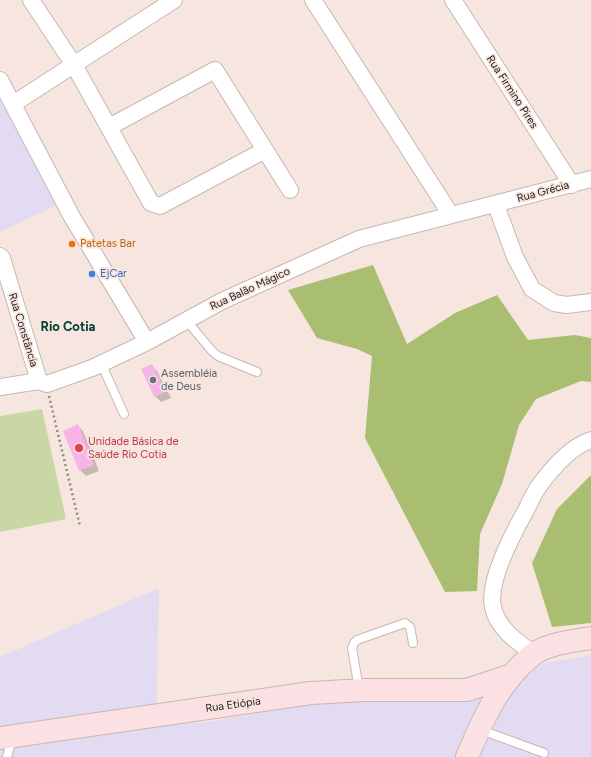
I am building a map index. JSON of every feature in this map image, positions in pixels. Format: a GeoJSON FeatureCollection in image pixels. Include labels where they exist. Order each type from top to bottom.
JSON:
{"type":"FeatureCollection","features":[{"type":"Feature","properties":{"kind":"street"},"geometry":{"type":"LineString","coordinates":[[31,0],[74,65],[151,203],[160,206],[265,150]]}},
{"type":"Feature","properties":{"kind":"street"},"geometry":{"type":"LineString","coordinates":[[13,104],[174,0]]}},
{"type":"Feature","properties":{"kind":"street"},"geometry":{"type":"LineString","coordinates":[[313,0],[451,215]]}},
{"type":"Feature","properties":{"kind":"street","name":"Rua Firmino Pires"},"geometry":{"type":"LineString","coordinates":[[453,0],[572,184]]}},
{"type":"Feature","properties":{"kind":"street"},"geometry":{"type":"LineString","coordinates":[[109,127],[215,70],[290,190]]}},
{"type":"Feature","properties":{"kind":"street"},"geometry":{"type":"LineString","coordinates":[[0,80],[72,217],[147,342]]}},
{"type":"Feature","properties":{"kind":"street","name":"Rua Grécia"},"geometry":{"type":"LineString","coordinates":[[496,205],[591,179]]}},
{"type":"Feature","properties":{"kind":"street"},"geometry":{"type":"LineString","coordinates":[[496,205],[516,257],[532,289],[554,303],[567,305],[591,302]]}},
{"type":"Feature","properties":{"kind":"street","name":"Rua Balão Mágico"},"geometry":{"type":"LineString","coordinates":[[0,387],[43,383],[101,363],[147,342],[222,301],[359,239],[496,205]]}},
{"type":"Feature","properties":{"kind":"street","name":"Rua Constância"},"geometry":{"type":"LineString","coordinates":[[0,256],[2,258],[43,383]]}},
{"type":"Feature","properties":{"kind":"street"},"geometry":{"type":"LineString","coordinates":[[534,654],[516,642],[500,623],[493,607],[493,589],[506,546],[538,487],[569,453],[585,442],[591,440]]}},
{"type":"Feature","properties":{"kind":"street"},"geometry":{"type":"LineString","coordinates":[[467,757],[481,723],[512,675],[534,654],[563,642],[591,638]]}},
{"type":"Feature","properties":{"kind":"street","name":"Rua Etiópia"},"geometry":{"type":"LineString","coordinates":[[6,744],[311,693],[359,690],[467,690],[512,675]]}},
{"type":"Feature","properties":{"kind":"street"},"geometry":{"type":"LineString","coordinates":[[467,690],[479,702],[481,723]]}},
{"type":"Feature","properties":{"kind":"lane"},"geometry":{"type":"LineString","coordinates":[[186,320],[218,356],[257,372]]}},
{"type":"Feature","properties":{"kind":"lane"},"geometry":{"type":"LineString","coordinates":[[101,363],[124,414]]}},
{"type":"Feature","properties":{"kind":"lane"},"geometry":{"type":"LineString","coordinates":[[359,690],[352,648],[357,640],[405,623],[410,627],[413,643]]}},
{"type":"Feature","properties":{"kind":"lane"},"geometry":{"type":"LineString","coordinates":[[481,723],[544,753]]}},
{"type":"Feature","properties":{"kind":"path"},"geometry":{"type":"LineString","coordinates":[[43,383],[80,526]]}},
{"type":"Feature","properties":{"kind":"shaded area"},"geometry":{"type":"Polygon","coordinates":[[[0,90],[61,203],[0,232],[0,90]]]}},
{"type":"Feature","properties":{"kind":"shaded area"},"geometry":{"type":"Polygon","coordinates":[[[159,588],[156,725],[208,722],[591,655],[591,757],[0,757],[0,657],[159,588]]]}},
{"type":"Feature","properties":{"kind":"green space"},"geometry":{"type":"Polygon","coordinates":[[[373,265],[407,344],[455,313],[497,295],[528,340],[575,335],[591,338],[591,382],[581,381],[536,399],[519,425],[502,484],[480,534],[477,591],[445,592],[365,438],[372,356],[357,349],[317,338],[288,290],[373,265]]]}},
{"type":"Feature","properties":{"kind":"green space"},"geometry":{"type":"Polygon","coordinates":[[[42,409],[66,519],[0,532],[0,416],[42,409]]]}},
{"type":"Feature","properties":{"kind":"green space"},"geometry":{"type":"Polygon","coordinates":[[[591,475],[591,623],[552,627],[532,563],[557,509],[591,475]]]}},
{"type":"Feature","properties":{"kind":"building","name":"Assembléia de Deus"},"geometry":{"type":"Polygon","coordinates":[[[152,364],[166,392],[154,397],[141,369],[152,364]]]}},
{"type":"Feature","properties":{"kind":"building","name":"Unidade Básica de Saúde Rio Cotia"},"geometry":{"type":"Polygon","coordinates":[[[78,424],[94,465],[79,471],[63,431],[78,424]]]}},
{"type":"Feature","properties":{"kind":"place","name":"Patetas Bar"},"geometry":{"type":"Point","coordinates":[72,244]}},
{"type":"Feature","properties":{"kind":"place","name":"EjCar"},"geometry":{"type":"Point","coordinates":[92,274]}},
{"type":"Feature","properties":{"kind":"place","name":"Assembléia de Deus"},"geometry":{"type":"Point","coordinates":[153,380]}},
{"type":"Feature","properties":{"kind":"place","name":"Unidade Básica de Saúde Rio Cotia"},"geometry":{"type":"Point","coordinates":[79,448]}},
{"type":"Feature","properties":{"kind":"district","name":"Rio Cotia"},"geometry":{"type":"Point","coordinates":[68,327]}}]}
